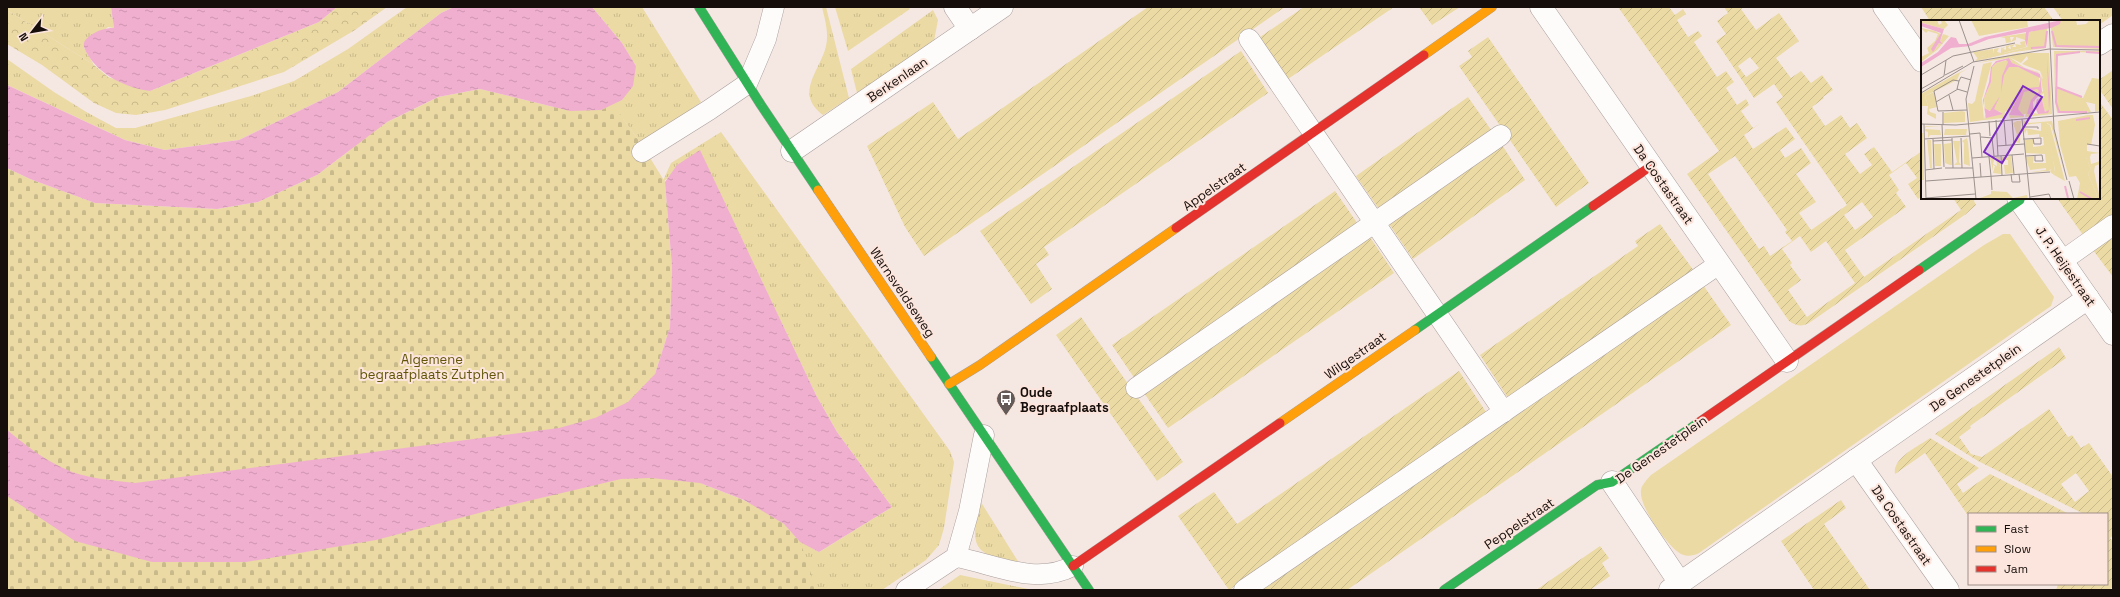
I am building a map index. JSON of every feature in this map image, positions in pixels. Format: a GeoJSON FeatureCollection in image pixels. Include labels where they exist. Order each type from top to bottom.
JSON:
{"type":"FeatureCollection","features":[{"type":"Feature","properties":{"kind":"street","name":"Warnsveldseweg"},"geometry":{"type":"LineString","coordinates":[[699,7],[747,84],[1089,590]]}},
{"type":"Feature","properties":{"kind":"street"},"geometry":{"type":"LineString","coordinates":[[955,7],[970,29]]}},
{"type":"Feature","properties":{"kind":"street","name":"Berkenlaan"},"geometry":{"type":"LineString","coordinates":[[792,151],[1002,7]]}},
{"type":"Feature","properties":{"kind":"street","name":"Appelstraat"},"geometry":{"type":"LineString","coordinates":[[949,384],[986,361],[1492,7]]}},
{"type":"Feature","properties":{"kind":"street","name":"Da Costastraat"},"geometry":{"type":"LineString","coordinates":[[1541,7],[1787,362]]}},
{"type":"Feature","properties":{"kind":"street"},"geometry":{"type":"LineString","coordinates":[[1884,7],[1921,60]]}},
{"type":"Feature","properties":{"kind":"street"},"geometry":{"type":"LineString","coordinates":[[2100,43],[2113,35]]}},
{"type":"Feature","properties":{"kind":"street","name":"Wilgestraat"},"geometry":{"type":"LineString","coordinates":[[1072,566],[1651,166]]}},
{"type":"Feature","properties":{"kind":"street","name":"J. P. Heijestraat"},"geometry":{"type":"LineString","coordinates":[[2019,199],[2113,334]]}},
{"type":"Feature","properties":{"kind":"street","name":"De Genestetplein"},"geometry":{"type":"LineString","coordinates":[[2019,199],[1787,362],[1612,482],[1675,586],[2088,298]]}},
{"type":"Feature","properties":{"kind":"street","name":"Da Costastraat"},"geometry":{"type":"LineString","coordinates":[[1856,460],[1948,590]]}},
{"type":"Feature","properties":{"kind":"street","name":"Peppelstraat"},"geometry":{"type":"LineString","coordinates":[[1444,590],[1597,485],[1612,482]]}},
{"type":"Feature","properties":{"kind":"lane"},"geometry":{"type":"LineString","coordinates":[[642,152],[710,110],[747,84],[766,39],[774,7]]}},
{"type":"Feature","properties":{"kind":"lane"},"geometry":{"type":"LineString","coordinates":[[1248,39],[1504,412]]}},
{"type":"Feature","properties":{"kind":"lane"},"geometry":{"type":"LineString","coordinates":[[1136,388],[1501,135]]}},
{"type":"Feature","properties":{"kind":"lane"},"geometry":{"type":"LineString","coordinates":[[2062,261],[2113,225]]}},
{"type":"Feature","properties":{"kind":"lane"},"geometry":{"type":"LineString","coordinates":[[1244,590],[1719,264]]}},
{"type":"Feature","properties":{"kind":"lane"},"geometry":{"type":"LineString","coordinates":[[906,590],[956,557],[969,511],[984,435]]}},
{"type":"Feature","properties":{"kind":"lane"},"geometry":{"type":"LineString","coordinates":[[956,557],[1032,574],[1052,574],[1072,566]]}},
{"type":"Feature","properties":{"kind":"green space"},"geometry":{"type":"Polygon","coordinates":[[[7,7],[111,7],[114,28],[108,27],[84,48],[94,65],[7,10],[7,7]]]}},
{"type":"Feature","properties":{"kind":"green space"},"geometry":{"type":"Polygon","coordinates":[[[337,7],[387,7],[355,30],[284,72],[165,110],[136,115],[116,113],[94,103],[42,65],[7,44],[7,10],[94,65],[108,77],[150,91],[319,22],[337,7]]]}},
{"type":"Feature","properties":{"kind":"green space"},"geometry":{"type":"Polygon","coordinates":[[[407,7],[454,7],[441,13],[338,92],[239,140],[165,150],[125,140],[7,85],[7,59],[54,92],[88,113],[116,128],[135,128],[251,96],[294,81],[348,49],[407,7]]]}},
{"type":"Feature","properties":{"kind":"green space"},"geometry":{"type":"Polygon","coordinates":[[[592,7],[642,7],[701,102],[642,145],[623,119],[594,137],[7,168],[622,100],[636,66],[622,43],[592,7]]]}},
{"type":"Feature","properties":{"kind":"green space"},"geometry":{"type":"Polygon","coordinates":[[[822,7],[826,7],[849,98],[823,115],[815,107],[810,98],[811,82],[823,55],[827,41],[822,7]]]}},
{"type":"Feature","properties":{"kind":"green space"},"geometry":{"type":"Polygon","coordinates":[[[835,7],[908,7],[910,9],[848,51],[835,7]]]}},
{"type":"Feature","properties":{"kind":"green space"},"geometry":{"type":"Polygon","coordinates":[[[1148,7],[1285,7],[924,256],[905,227],[867,146],[933,102],[958,139],[1148,7]]]}},
{"type":"Feature","properties":{"kind":"green space"},"geometry":{"type":"Polygon","coordinates":[[[1304,7],[1394,7],[1288,79],[1260,37],[1304,7]]]}},
{"type":"Feature","properties":{"kind":"green space"},"geometry":{"type":"Polygon","coordinates":[[[1419,7],[1460,7],[1432,25],[1419,7]]]}},
{"type":"Feature","properties":{"kind":"green space"},"geometry":{"type":"Polygon","coordinates":[[[1618,7],[1669,7],[1675,15],[1683,9],[1686,14],[1677,20],[1688,37],[1698,31],[1702,36],[1694,42],[1717,77],[1726,71],[1734,82],[1726,88],[1737,105],[1746,99],[1749,105],[1741,111],[1753,128],[1762,122],[1744,135],[1753,149],[1786,127],[1795,139],[1780,150],[1785,158],[1801,148],[1811,163],[1796,174],[1816,202],[1799,213],[1811,230],[1847,205],[1776,102],[1783,97],[1774,84],[1754,98],[1716,41],[1726,34],[1717,21],[1728,13],[1724,7],[1744,7],[1741,9],[1756,30],[1779,13],[1799,41],[1776,58],[1791,78],[1801,71],[1811,83],[1822,75],[1833,90],[1812,107],[1825,126],[1841,115],[1850,128],[1857,123],[1867,138],[1845,154],[1860,174],[1872,165],[1864,154],[1874,147],[1892,172],[1921,152],[1921,197],[1918,199],[1908,184],[1917,178],[1906,163],[1889,175],[1899,190],[1896,193],[1906,207],[1845,250],[1864,277],[1961,210],[1954,199],[1975,199],[1976,205],[1966,214],[1809,323],[1797,325],[1789,321],[1687,174],[1719,151],[1618,7]],[[1750,57],[1738,66],[1746,77],[1759,68],[1750,57]],[[1735,156],[1708,174],[1759,249],[1764,246],[1770,256],[1792,241],[1785,232],[1787,230],[1735,156]],[[1862,202],[1844,215],[1855,230],[1873,217],[1862,202]],[[1800,236],[1782,249],[1792,263],[1790,265],[1801,280],[1788,290],[1807,317],[1855,283],[1826,241],[1811,252],[1800,236]]]}},
{"type":"Feature","properties":{"kind":"green space"},"geometry":{"type":"Polygon","coordinates":[[[1921,7],[2044,7],[2053,20],[1929,20],[1921,7]]]}},
{"type":"Feature","properties":{"kind":"green space"},"geometry":{"type":"Polygon","coordinates":[[[2053,7],[2113,7],[2113,15],[2100,24],[2100,20],[2062,20],[2053,7]]]}},
{"type":"Feature","properties":{"kind":"green space"},"geometry":{"type":"Polygon","coordinates":[[[933,10],[938,20],[934,41],[857,93],[851,69],[933,10]]]}},
{"type":"Feature","properties":{"kind":"green space"},"geometry":{"type":"Polygon","coordinates":[[[1488,37],[1589,183],[1556,207],[1459,66],[1472,57],[1468,51],[1488,37]]]}},
{"type":"Feature","properties":{"kind":"green space"},"geometry":{"type":"Polygon","coordinates":[[[1241,51],[1268,93],[1044,247],[1049,255],[1036,264],[1052,289],[1031,304],[980,231],[1241,51]]]}},
{"type":"Feature","properties":{"kind":"green space"},"geometry":{"type":"Polygon","coordinates":[[[2113,70],[2113,109],[2100,90],[2100,79],[2113,70]]]}},
{"type":"Feature","properties":{"kind":"green space","name":"Algemene begraafplaats Zutphen"},"geometry":{"type":"Polygon","coordinates":[[[480,89],[570,111],[601,110],[613,105],[642,145],[665,182],[672,267],[670,327],[655,374],[700,483],[756,506],[782,522],[793,532],[800,543],[816,590],[7,590],[7,168],[30,179],[95,203],[217,209],[258,202],[317,175],[387,122],[438,97],[480,89]]]}},
{"type":"Feature","properties":{"kind":"green space"},"geometry":{"type":"Polygon","coordinates":[[[1468,97],[1494,134],[1381,212],[1356,176],[1468,97]]]}},
{"type":"Feature","properties":{"kind":"green space"},"geometry":{"type":"Polygon","coordinates":[[[2100,102],[2113,120],[2113,214],[2083,235],[2058,199],[2100,199],[2100,102]]]}},
{"type":"Feature","properties":{"kind":"green space"},"geometry":{"type":"Polygon","coordinates":[[[721,132],[950,451],[954,462],[944,528],[939,545],[926,560],[882,590],[7,590],[700,483],[819,552],[892,507],[837,432],[816,395],[700,151],[662,183],[671,163],[721,132]]]}},
{"type":"Feature","properties":{"kind":"green space"},"geometry":{"type":"Polygon","coordinates":[[[1500,142],[1525,180],[1413,259],[1387,221],[1500,142]]]}},
{"type":"Feature","properties":{"kind":"green space"},"geometry":{"type":"Polygon","coordinates":[[[1335,191],[1360,227],[1137,382],[1112,345],[1335,191]]]}},
{"type":"Feature","properties":{"kind":"green space"},"geometry":{"type":"Polygon","coordinates":[[[1660,224],[1694,271],[1508,398],[1480,355],[1638,246],[1635,241],[1660,224]]]}},
{"type":"Feature","properties":{"kind":"green space"},"geometry":{"type":"Polygon","coordinates":[[[1368,234],[1394,273],[1168,428],[1142,390],[1368,234]]]}},
{"type":"Feature","properties":{"kind":"green space"},"geometry":{"type":"Polygon","coordinates":[[[2003,234],[2010,234],[2054,297],[2051,306],[1699,553],[1686,556],[1675,550],[1655,525],[1641,497],[1642,486],[1651,475],[1984,245],[2003,234]]]}},
{"type":"Feature","properties":{"kind":"green space"},"geometry":{"type":"Polygon","coordinates":[[[2113,235],[2113,277],[2093,250],[2113,235]]]}},
{"type":"Feature","properties":{"kind":"green space"},"geometry":{"type":"Polygon","coordinates":[[[1703,285],[1731,325],[1347,590],[1257,590],[1703,285]]]}},
{"type":"Feature","properties":{"kind":"green space"},"geometry":{"type":"Polygon","coordinates":[[[1081,317],[1183,462],[1157,481],[1056,335],[1081,317]]]}},
{"type":"Feature","properties":{"kind":"green space"},"geometry":{"type":"Polygon","coordinates":[[[2059,347],[2066,358],[1970,426],[1971,428],[1959,437],[1971,454],[1982,457],[2049,409],[2068,437],[2072,435],[2081,448],[2089,443],[2113,477],[2113,535],[2110,538],[2113,542],[2113,587],[2109,590],[2056,590],[2058,585],[2108,585],[2108,513],[2082,513],[1978,461],[1935,434],[2059,347]],[[2076,473],[2061,484],[2075,502],[2089,491],[2076,473]]]}},
{"type":"Feature","properties":{"kind":"green space"},"geometry":{"type":"Polygon","coordinates":[[[1459,371],[1486,412],[1229,590],[1178,516],[1214,492],[1237,524],[1459,371]]]}},
{"type":"Feature","properties":{"kind":"green space"},"geometry":{"type":"Polygon","coordinates":[[[1930,438],[1979,468],[1957,484],[1963,493],[1990,474],[2067,513],[1968,513],[1968,516],[1925,453],[1895,474],[1895,468],[1898,463],[1913,449],[1930,438]]]}},
{"type":"Feature","properties":{"kind":"green space"},"geometry":{"type":"Polygon","coordinates":[[[979,499],[1021,566],[992,557],[978,546],[975,529],[979,499]]]}},
{"type":"Feature","properties":{"kind":"green space"},"geometry":{"type":"Polygon","coordinates":[[[1841,500],[1846,508],[1824,524],[1870,590],[1814,590],[1781,541],[1841,500]]]}},
{"type":"Feature","properties":{"kind":"green space"},"geometry":{"type":"Polygon","coordinates":[[[1600,546],[1609,558],[1602,563],[1610,576],[1590,590],[1536,590],[1600,546]]]}},
{"type":"Feature","properties":{"kind":"green space"},"geometry":{"type":"Polygon","coordinates":[[[960,575],[1033,590],[938,590],[960,575]]]}},
{"type":"Feature","properties":{"kind":"water"},"geometry":{"type":"Polygon","coordinates":[[[111,7],[337,7],[319,22],[150,91],[123,84],[114,79],[99,69],[85,49],[84,44],[86,39],[91,35],[108,28],[114,28],[111,7]]]}},
{"type":"Feature","properties":{"kind":"water"},"geometry":{"type":"Polygon","coordinates":[[[454,7],[592,7],[622,43],[636,66],[633,86],[622,100],[601,110],[570,111],[480,89],[438,97],[387,122],[317,175],[258,202],[217,209],[95,203],[30,179],[7,168],[7,85],[125,140],[165,150],[239,140],[338,92],[441,13],[454,7]]]}},
{"type":"Feature","properties":{"kind":"water"},"geometry":{"type":"Polygon","coordinates":[[[700,150],[816,395],[837,432],[892,507],[819,552],[800,542],[784,524],[744,500],[700,483],[651,478],[621,479],[498,508],[376,540],[246,562],[152,562],[75,541],[7,496],[7,430],[41,456],[71,472],[80,475],[135,483],[559,428],[595,418],[628,402],[655,374],[670,327],[672,267],[665,182],[677,165],[700,150]]]}},
{"type":"Feature","properties":{"kind":"traffic: fast"},"geometry":{"type":"LineString","coordinates":[[699,7],[761,105],[818,190]]}},
{"type":"Feature","properties":{"kind":"traffic: fast"},"geometry":{"type":"LineString","coordinates":[[1919,270],[2020,200]]}},
{"type":"Feature","properties":{"kind":"traffic: fast"},"geometry":{"type":"LineString","coordinates":[[1415,330],[1593,206]]}},
{"type":"Feature","properties":{"kind":"traffic: fast"},"geometry":{"type":"LineString","coordinates":[[931,357],[1089,590]]}},
{"type":"Feature","properties":{"kind":"traffic: fast"},"geometry":{"type":"LineString","coordinates":[[1444,590],[1597,485],[1612,482],[1698,423]]}},
{"type":"Feature","properties":{"kind":"traffic: slow"},"geometry":{"type":"LineString","coordinates":[[1424,55],[1492,7]]}},
{"type":"Feature","properties":{"kind":"traffic: slow"},"geometry":{"type":"LineString","coordinates":[[818,190],[931,357]]}},
{"type":"Feature","properties":{"kind":"traffic: slow"},"geometry":{"type":"LineString","coordinates":[[949,384],[980,365],[1176,228]]}},
{"type":"Feature","properties":{"kind":"traffic: slow"},"geometry":{"type":"LineString","coordinates":[[1280,423],[1415,330]]}},
{"type":"Feature","properties":{"kind":"traffic: jam"},"geometry":{"type":"LineString","coordinates":[[1176,228],[1424,55]]}},
{"type":"Feature","properties":{"kind":"traffic: jam"},"geometry":{"type":"LineString","coordinates":[[1593,206],[1651,166]]}},
{"type":"Feature","properties":{"kind":"traffic: jam"},"geometry":{"type":"LineString","coordinates":[[1698,423],[1919,270]]}},
{"type":"Feature","properties":{"kind":"traffic: jam"},"geometry":{"type":"LineString","coordinates":[[1073,566],[1280,423]]}},
{"type":"Feature","properties":{"kind":"place","name":"Oude Begraafplaats"},"geometry":{"type":"Point","coordinates":[1006,416]}}]}
